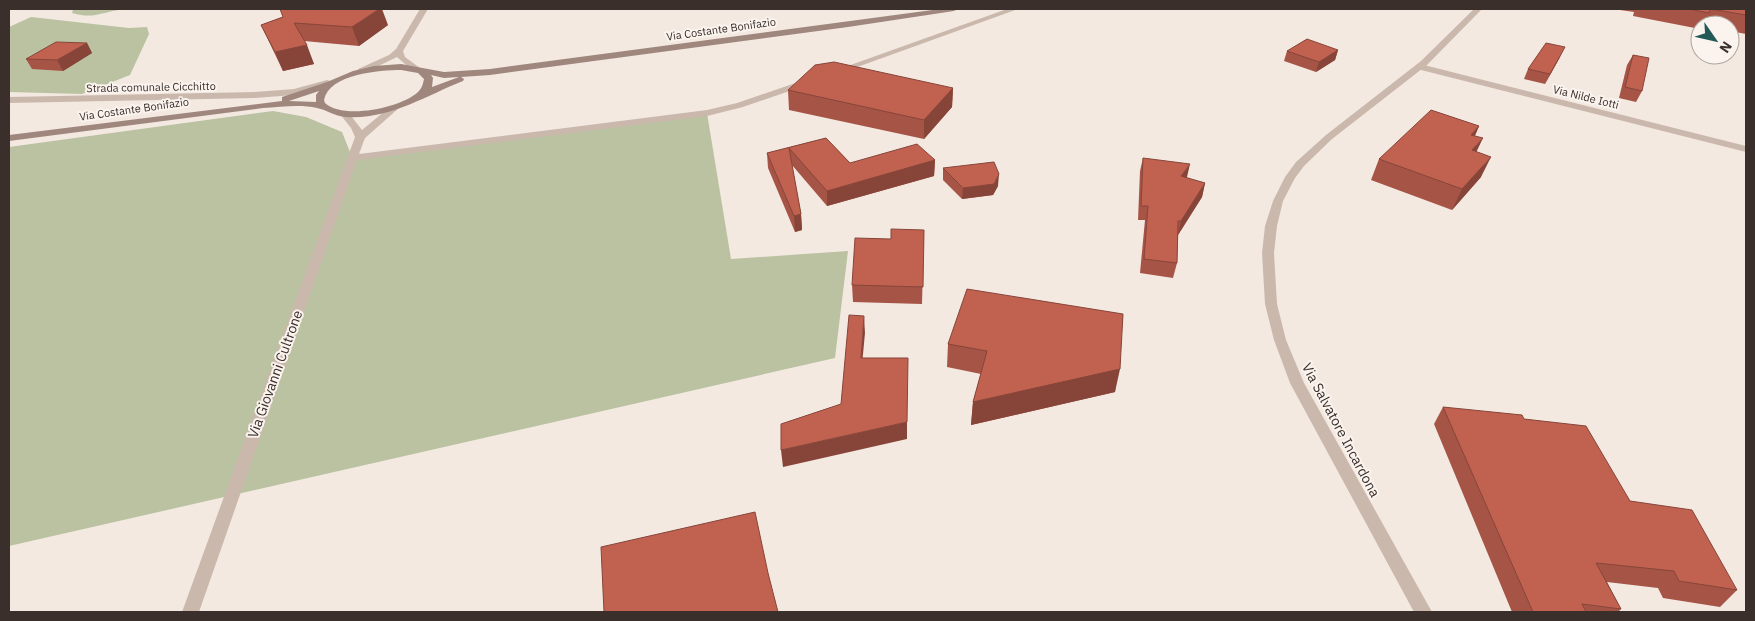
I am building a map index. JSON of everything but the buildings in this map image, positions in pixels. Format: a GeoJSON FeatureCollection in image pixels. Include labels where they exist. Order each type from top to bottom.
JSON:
{"type":"FeatureCollection","features":[{"type":"Feature","properties":{"kind":"main road","name":"Via Costante Bonifazio"},"geometry":{"type":"LineString","coordinates":[[490,72],[848,25],[954,9]]}},
{"type":"Feature","properties":{"kind":"main road"},"geometry":{"type":"LineString","coordinates":[[263,104],[307,92],[361,71],[388,67],[444,74],[490,72]]}},
{"type":"Feature","properties":{"kind":"main road"},"geometry":{"type":"LineString","coordinates":[[419,70],[429,78],[430,83],[423,94]]}},
{"type":"Feature","properties":{"kind":"main road"},"geometry":{"type":"LineString","coordinates":[[320,100],[329,111],[344,114],[369,114],[394,108],[457,79],[490,72]]}},
{"type":"Feature","properties":{"kind":"main road"},"geometry":{"type":"LineString","coordinates":[[263,104],[320,100],[335,81]]}},
{"type":"Feature","properties":{"kind":"main road","name":"Via Costante Bonifazio"},"geometry":{"type":"LineString","coordinates":[[9,138],[263,104]]}},
{"type":"Feature","properties":{"kind":"street"},"geometry":{"type":"LineString","coordinates":[[361,71],[392,57],[399,51],[424,9]]}},
{"type":"Feature","properties":{"kind":"street"},"geometry":{"type":"LineString","coordinates":[[352,158],[707,113],[740,105],[914,42],[1014,9]]}},
{"type":"Feature","properties":{"kind":"street","name":"Via Salvatore Incardona"},"geometry":{"type":"LineString","coordinates":[[1423,612],[1297,383],[1280,340],[1271,304],[1268,253],[1271,226],[1278,202],[1290,177],[1300,164],[1329,137],[1420,67],[1478,9]]}},
{"type":"Feature","properties":{"kind":"street"},"geometry":{"type":"LineString","coordinates":[[399,51],[401,58],[419,70]]}},
{"type":"Feature","properties":{"kind":"street","name":"Via Nilde Iotti"},"geometry":{"type":"LineString","coordinates":[[1420,67],[1746,149]]}},
{"type":"Feature","properties":{"kind":"street"},"geometry":{"type":"LineString","coordinates":[[294,92],[347,76]]}},
{"type":"Feature","properties":{"kind":"street"},"geometry":{"type":"LineString","coordinates":[[294,92],[307,92],[320,100]]}},
{"type":"Feature","properties":{"kind":"street","name":"Strada comunale Cicchitto"},"geometry":{"type":"LineString","coordinates":[[9,100],[256,96],[294,92]]}},
{"type":"Feature","properties":{"kind":"street"},"geometry":{"type":"LineString","coordinates":[[344,114],[356,127],[360,137],[376,121],[394,108]]}},
{"type":"Feature","properties":{"kind":"street","name":"Via Giovanni Cultrone"},"geometry":{"type":"LineString","coordinates":[[190,612],[360,137]]}},
{"type":"Feature","properties":{"kind":"green space"},"geometry":{"type":"Polygon","coordinates":[[[76,9],[139,9],[86,15],[72,13],[76,9]]]}},
{"type":"Feature","properties":{"kind":"green space"},"geometry":{"type":"Polygon","coordinates":[[[31,17],[129,28],[147,27],[149,34],[130,75],[82,94],[9,92],[9,27],[31,17]]]}},
{"type":"Feature","properties":{"kind":"green space"},"geometry":{"type":"Polygon","coordinates":[[[273,111],[306,117],[342,132],[352,157],[707,113],[731,259],[848,251],[835,358],[9,546],[9,147],[273,111]]]}}]}
